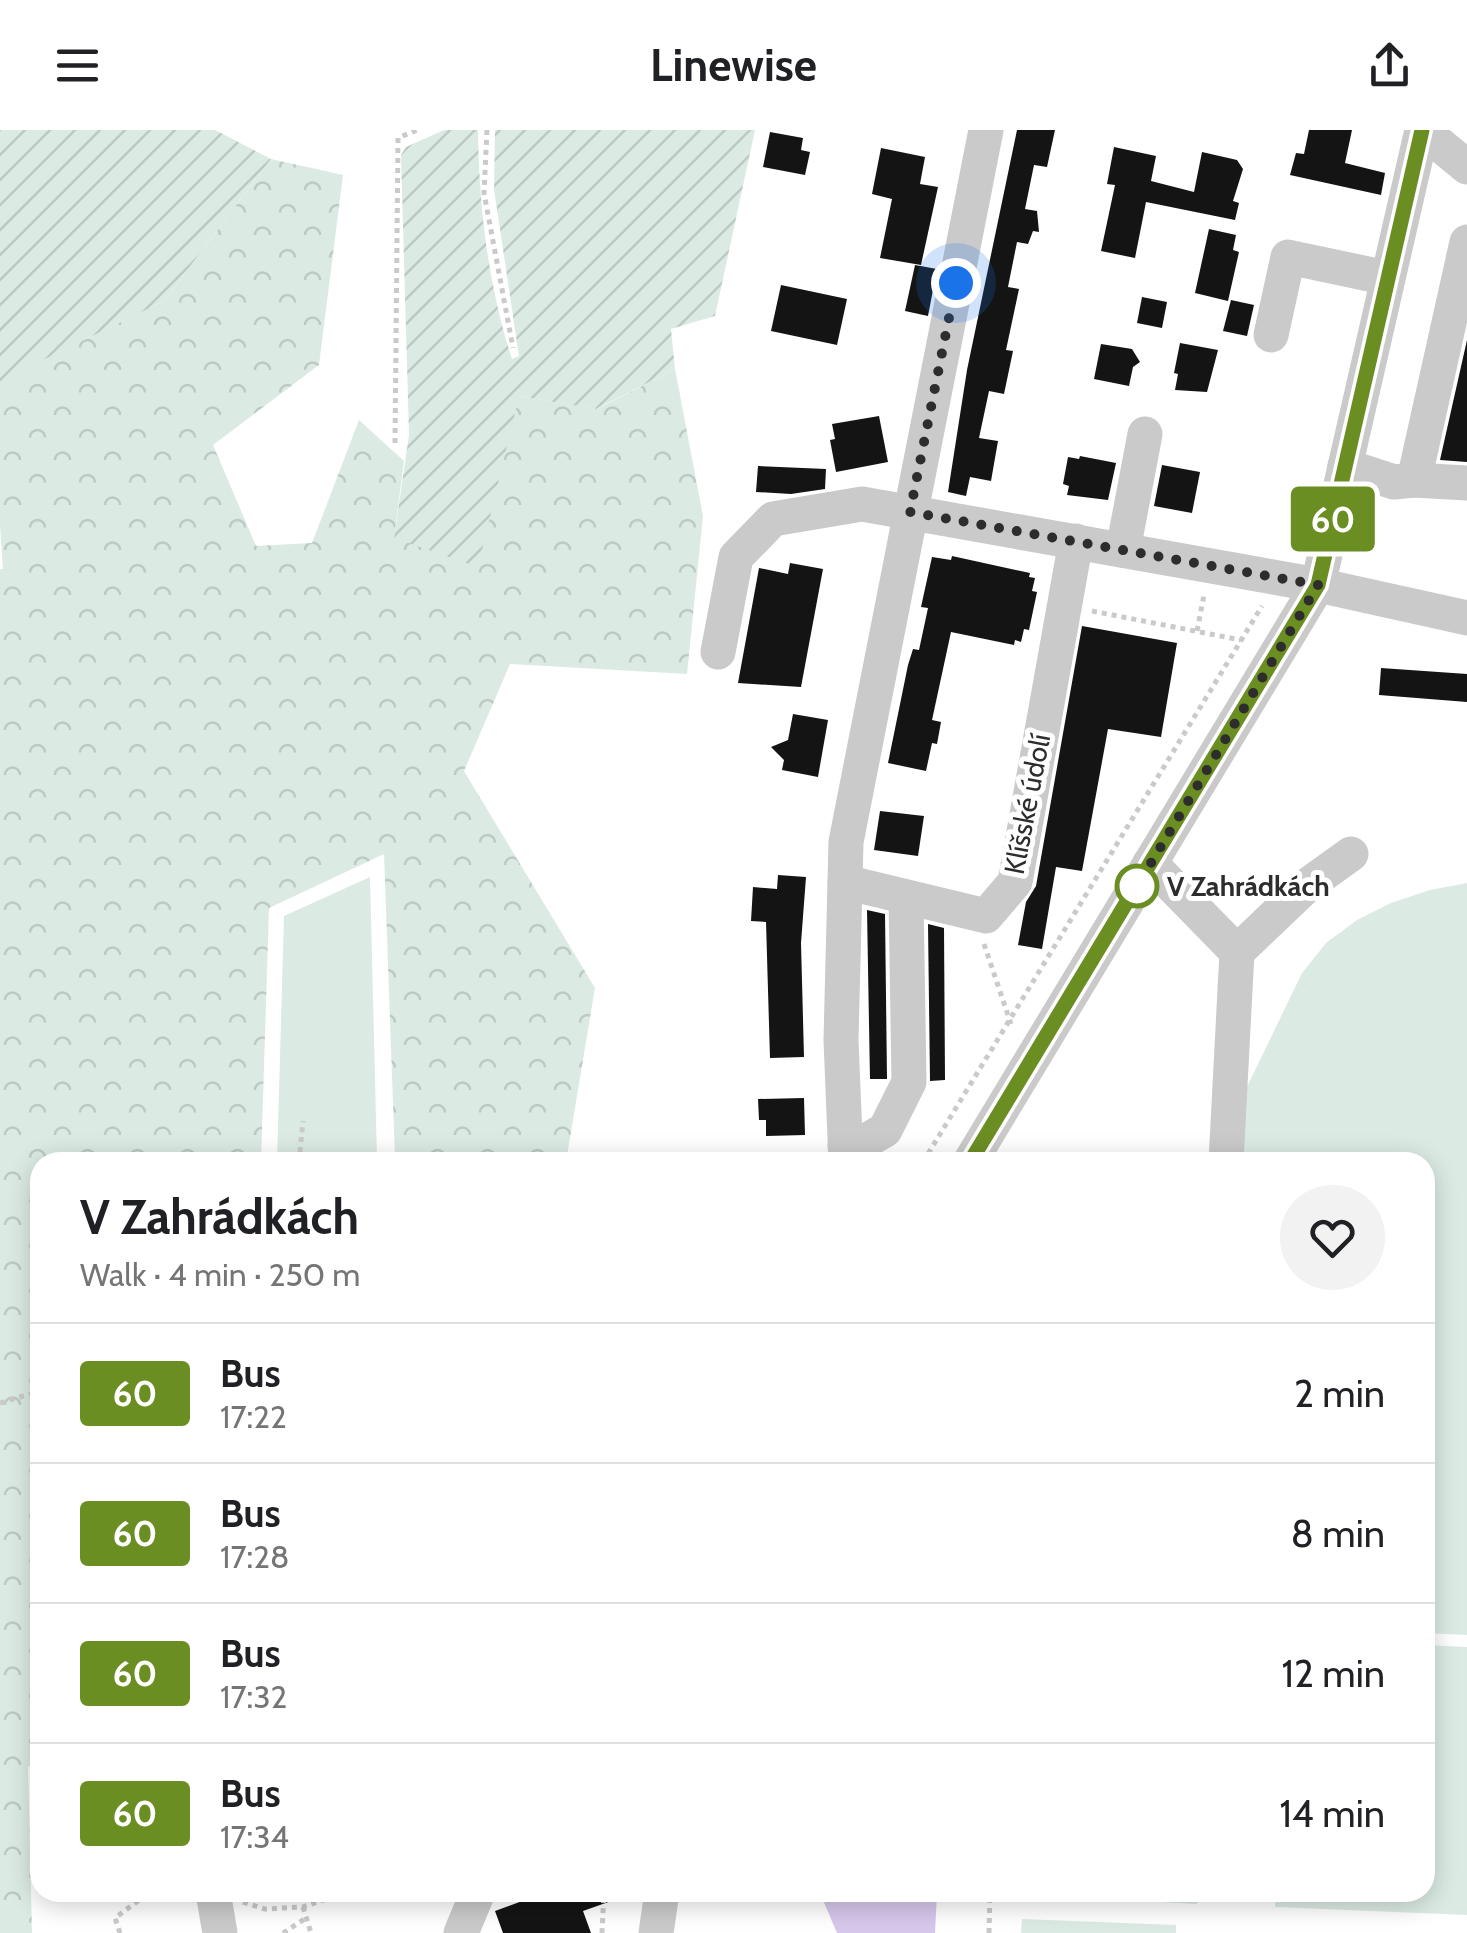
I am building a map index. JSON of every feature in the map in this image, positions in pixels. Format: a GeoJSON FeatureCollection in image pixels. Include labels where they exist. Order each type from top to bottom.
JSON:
{"type":"FeatureCollection","features":[{"type":"Feature","properties":{"kind":"street"},"geometry":{"type":"LineString","coordinates":[[846,1152],[841,1040],[846,842],[986,130]]}},
{"type":"Feature","properties":{"kind":"street"},"geometry":{"type":"LineString","coordinates":[[976,1152],[1318,585],[1422,130],[1467,167]]}},
{"type":"Feature","properties":{"kind":"street"},"geometry":{"type":"LineString","coordinates":[[1414,480],[1467,242]]}},
{"type":"Feature","properties":{"kind":"street"},"geometry":{"type":"LineString","coordinates":[[1271,336],[1288,257],[1388,278]]}},
{"type":"Feature","properties":{"kind":"street"},"geometry":{"type":"LineString","coordinates":[[1122,550],[1145,434]]}},
{"type":"Feature","properties":{"kind":"street"},"geometry":{"type":"LineString","coordinates":[[1345,466],[1394,482],[1467,482]]}},
{"type":"Feature","properties":{"kind":"street"},"geometry":{"type":"LineString","coordinates":[[718,652],[736,557],[773,519],[862,504],[1318,585],[1467,618]]}},
{"type":"Feature","properties":{"kind":"street","name":"Klíšské údolí"},"geometry":{"type":"LineString","coordinates":[[974,913],[986,916],[1015,882],[1076,541]]}},
{"type":"Feature","properties":{"kind":"street"},"geometry":{"type":"LineString","coordinates":[[1227,1152],[1237,952],[1305,887],[1351,854]]}},
{"type":"Feature","properties":{"kind":"street"},"geometry":{"type":"LineString","coordinates":[[1150,864],[1237,952]]}},
{"type":"Feature","properties":{"kind":"street"},"geometry":{"type":"LineString","coordinates":[[845,882],[974,913]]}},
{"type":"Feature","properties":{"kind":"street"},"geometry":{"type":"LineString","coordinates":[[849,1152],[885,1130],[909,1082],[906,898]]}},
{"type":"Feature","properties":{"kind":"street"},"geometry":{"type":"LineString","coordinates":[[461,1933],[474,1902]]}},
{"type":"Feature","properties":{"kind":"street"},"geometry":{"type":"LineString","coordinates":[[656,1933],[661,1902]]}},
{"type":"Feature","properties":{"kind":"path"},"geometry":{"type":"LineString","coordinates":[[395,443],[398,138],[417,130]]}},
{"type":"Feature","properties":{"kind":"path"},"geometry":{"type":"LineString","coordinates":[[487,130],[484,193],[513,348]]}},
{"type":"Feature","properties":{"kind":"path"},"geometry":{"type":"LineString","coordinates":[[1197,632],[1210,566]]}},
{"type":"Feature","properties":{"kind":"path"},"geometry":{"type":"LineString","coordinates":[[929,1152],[1279,578]]}},
{"type":"Feature","properties":{"kind":"path"},"geometry":{"type":"LineString","coordinates":[[1064,606],[1242,640]]}},
{"type":"Feature","properties":{"kind":"path"},"geometry":{"type":"LineString","coordinates":[[974,913],[1026,1070]]}},
{"type":"Feature","properties":{"kind":"path"},"geometry":{"type":"LineString","coordinates":[[301,1152],[304,1121]]}},
{"type":"Feature","properties":{"kind":"path"},"geometry":{"type":"LineString","coordinates":[[0,1403],[30,1394]]}},
{"type":"Feature","properties":{"kind":"path"},"geometry":{"type":"LineString","coordinates":[[120,1933],[116,1918],[137,1902]]}},
{"type":"Feature","properties":{"kind":"path"},"geometry":{"type":"LineString","coordinates":[[215,1909],[249,1902],[265,1909],[303,1907],[317,1902]]}},
{"type":"Feature","properties":{"kind":"path"},"geometry":{"type":"LineString","coordinates":[[602,1933],[604,1902]]}},
{"type":"Feature","properties":{"kind":"path"},"geometry":{"type":"LineString","coordinates":[[989,1933],[990,1902]]}},
{"type":"Feature","properties":{"kind":"path"},"geometry":{"type":"LineString","coordinates":[[303,1907],[311,1933]]}},
{"type":"Feature","properties":{"kind":"path"},"geometry":{"type":"LineString","coordinates":[[284,1933],[306,1918]]}},
{"type":"Feature","properties":{"kind":"green space"},"geometry":{"type":"Polygon","coordinates":[[[0,130],[215,130],[271,159],[164,301],[12,375],[0,395],[0,130]]]}},
{"type":"Feature","properties":{"kind":"green space"},"geometry":{"type":"Polygon","coordinates":[[[444,130],[478,130],[486,246],[512,359],[519,356],[494,189],[495,130],[755,130],[715,316],[671,329],[675,369],[596,409],[519,396],[478,567],[394,538],[409,435],[401,155],[406,147],[444,130]]]}},
{"type":"Feature","properties":{"kind":"green space"},"geometry":{"type":"Polygon","coordinates":[[[271,159],[343,175],[319,365],[213,445],[256,546],[312,543],[359,420],[404,461],[394,538],[519,396],[597,409],[675,369],[703,516],[687,674],[510,664],[464,771],[595,988],[568,1152],[395,1152],[384,854],[269,908],[261,1152],[30,1152],[28,1767],[32,1933],[0,1933],[0,395],[11,375],[164,301],[271,159]]]}},
{"type":"Feature","properties":{"kind":"green space"},"geometry":{"type":"Polygon","coordinates":[[[370,877],[377,1152],[277,1152],[284,916],[370,877]]]}},
{"type":"Feature","properties":{"kind":"green space"},"geometry":{"type":"Polygon","coordinates":[[[1467,883],[1467,1635],[1435,1633],[1435,1152],[1240,1152],[1247,1087],[1302,973],[1326,943],[1357,920],[1430,890],[1467,883]]]}},
{"type":"Feature","properties":{"kind":"green space"},"geometry":{"type":"Polygon","coordinates":[[[1435,1645],[1467,1647],[1467,1915],[1275,1907],[1275,1902],[1435,1902],[1435,1645]]]}},
{"type":"Feature","properties":{"kind":"green space"},"geometry":{"type":"Polygon","coordinates":[[[1022,1919],[1176,1925],[1176,1933],[1021,1933],[1022,1919]]]}},
{"type":"Feature","properties":{"kind":"shaded area"},"geometry":{"type":"Polygon","coordinates":[[[824,1902],[937,1902],[935,1933],[837,1933],[824,1902]]]}},
{"type":"Feature","properties":{"kind":"building"},"geometry":{"type":"Polygon","coordinates":[[[1017,130],[1055,130],[1047,167],[1034,165],[1025,209],[1037,211],[1039,232],[1033,231],[1028,244],[1017,242],[1008,287],[1019,289],[1006,350],[1013,351],[1004,394],[989,391],[979,438],[998,441],[991,481],[970,477],[966,496],[948,492],[967,370],[1017,130]]]}},
{"type":"Feature","properties":{"kind":"building"},"geometry":{"type":"Polygon","coordinates":[[[1309,130],[1352,130],[1345,163],[1385,173],[1381,195],[1290,175],[1296,153],[1304,154],[1309,130]]]}},
{"type":"Feature","properties":{"kind":"building"},"geometry":{"type":"Polygon","coordinates":[[[770,132],[803,138],[801,150],[810,152],[805,175],[763,167],[770,132]]]}},
{"type":"Feature","properties":{"kind":"building"},"geometry":{"type":"Polygon","coordinates":[[[1114,147],[1156,156],[1151,181],[1194,192],[1202,152],[1237,160],[1243,169],[1233,201],[1239,203],[1235,220],[1146,202],[1135,258],[1101,251],[1115,185],[1107,184],[1114,147]]]}},
{"type":"Feature","properties":{"kind":"building"},"geometry":{"type":"Polygon","coordinates":[[[881,148],[925,157],[920,184],[938,187],[921,265],[880,258],[892,199],[872,194],[881,148]]]}},
{"type":"Feature","properties":{"kind":"building"},"geometry":{"type":"Polygon","coordinates":[[[1209,229],[1236,235],[1233,250],[1239,252],[1228,301],[1195,293],[1209,229]]]}},
{"type":"Feature","properties":{"kind":"building"},"geometry":{"type":"Polygon","coordinates":[[[915,265],[937,269],[928,316],[905,311],[915,265]]]}},
{"type":"Feature","properties":{"kind":"building"},"geometry":{"type":"Polygon","coordinates":[[[781,285],[847,299],[837,345],[771,331],[781,285]]]}},
{"type":"Feature","properties":{"kind":"building"},"geometry":{"type":"Polygon","coordinates":[[[1142,297],[1167,302],[1162,328],[1137,323],[1142,297]]]}},
{"type":"Feature","properties":{"kind":"building"},"geometry":{"type":"Polygon","coordinates":[[[1231,300],[1254,305],[1247,336],[1223,331],[1231,300]]]}},
{"type":"Feature","properties":{"kind":"building"},"geometry":{"type":"Polygon","coordinates":[[[1467,340],[1467,462],[1440,460],[1467,340]]]}},
{"type":"Feature","properties":{"kind":"building"},"geometry":{"type":"Polygon","coordinates":[[[1180,343],[1218,350],[1207,392],[1175,390],[1180,343]]]}},
{"type":"Feature","properties":{"kind":"building"},"geometry":{"type":"Polygon","coordinates":[[[1101,344],[1132,349],[1140,362],[1133,367],[1129,386],[1094,379],[1101,344]]]}},
{"type":"Feature","properties":{"kind":"building"},"geometry":{"type":"Polygon","coordinates":[[[879,416],[888,462],[836,472],[830,440],[835,439],[832,424],[879,416]]]}},
{"type":"Feature","properties":{"kind":"building"},"geometry":{"type":"Polygon","coordinates":[[[1068,457],[1116,463],[1108,500],[1067,495],[1069,486],[1063,484],[1068,457]]]}},
{"type":"Feature","properties":{"kind":"building"},"geometry":{"type":"Polygon","coordinates":[[[1162,465],[1200,472],[1192,513],[1154,506],[1162,465]]]}},
{"type":"Feature","properties":{"kind":"building"},"geometry":{"type":"Polygon","coordinates":[[[758,466],[826,469],[825,489],[791,494],[756,492],[758,466]]]}},
{"type":"Feature","properties":{"kind":"building"},"geometry":{"type":"Polygon","coordinates":[[[952,556],[1030,573],[1029,577],[1035,578],[1032,591],[1037,592],[1029,630],[1024,629],[1021,642],[1015,640],[1014,645],[951,632],[932,720],[941,722],[926,771],[888,763],[908,665],[913,649],[919,650],[928,608],[921,607],[932,557],[951,560],[952,556]]]}},
{"type":"Feature","properties":{"kind":"building"},"geometry":{"type":"Polygon","coordinates":[[[790,563],[823,569],[801,687],[738,683],[759,568],[788,574],[790,563]]]}},
{"type":"Feature","properties":{"kind":"building"},"geometry":{"type":"Polygon","coordinates":[[[1082,626],[1177,643],[1161,737],[1108,729],[1082,871],[1056,867],[1042,949],[1018,945],[1026,902],[1036,886],[1082,626]]]}},
{"type":"Feature","properties":{"kind":"building"},"geometry":{"type":"Polygon","coordinates":[[[1381,668],[1467,674],[1467,702],[1379,695],[1381,668]]]}},
{"type":"Feature","properties":{"kind":"building"},"geometry":{"type":"Polygon","coordinates":[[[793,714],[828,720],[818,777],[782,770],[784,760],[771,747],[788,740],[793,714]]]}},
{"type":"Feature","properties":{"kind":"building"},"geometry":{"type":"Polygon","coordinates":[[[880,811],[924,816],[918,856],[874,850],[880,811]]]}},
{"type":"Feature","properties":{"kind":"building"},"geometry":{"type":"Polygon","coordinates":[[[778,875],[806,877],[801,943],[804,1057],[770,1058],[766,922],[751,921],[753,887],[777,889],[778,875]]]}},
{"type":"Feature","properties":{"kind":"building"},"geometry":{"type":"Polygon","coordinates":[[[867,910],[885,914],[887,1079],[870,1079],[867,910]]]}},
{"type":"Feature","properties":{"kind":"building"},"geometry":{"type":"Polygon","coordinates":[[[928,924],[944,928],[945,1080],[930,1081],[928,924]]]}},
{"type":"Feature","properties":{"kind":"building"},"geometry":{"type":"Polygon","coordinates":[[[804,1098],[805,1135],[766,1136],[766,1120],[759,1120],[758,1099],[804,1098]]]}},
{"type":"Feature","properties":{"kind":"building"},"geometry":{"type":"Polygon","coordinates":[[[520,1902],[608,1902],[583,1911],[591,1933],[503,1933],[495,1911],[520,1902]]]}},
{"type":"Feature","properties":{"kind":"bus line","name":"60"},"geometry":{"type":"LineString","coordinates":[[976,1152],[1318,585],[1422,130]]}},
{"type":"Feature","properties":{"kind":"place","name":"V Zahrádkách"},"geometry":{"type":"Point","coordinates":[1137,886]}},
{"type":"Feature","properties":{"kind":"route"},"geometry":{"type":"LineString","coordinates":[[956,283],[910,512],[1318,585],[1137,886]]}}]}
